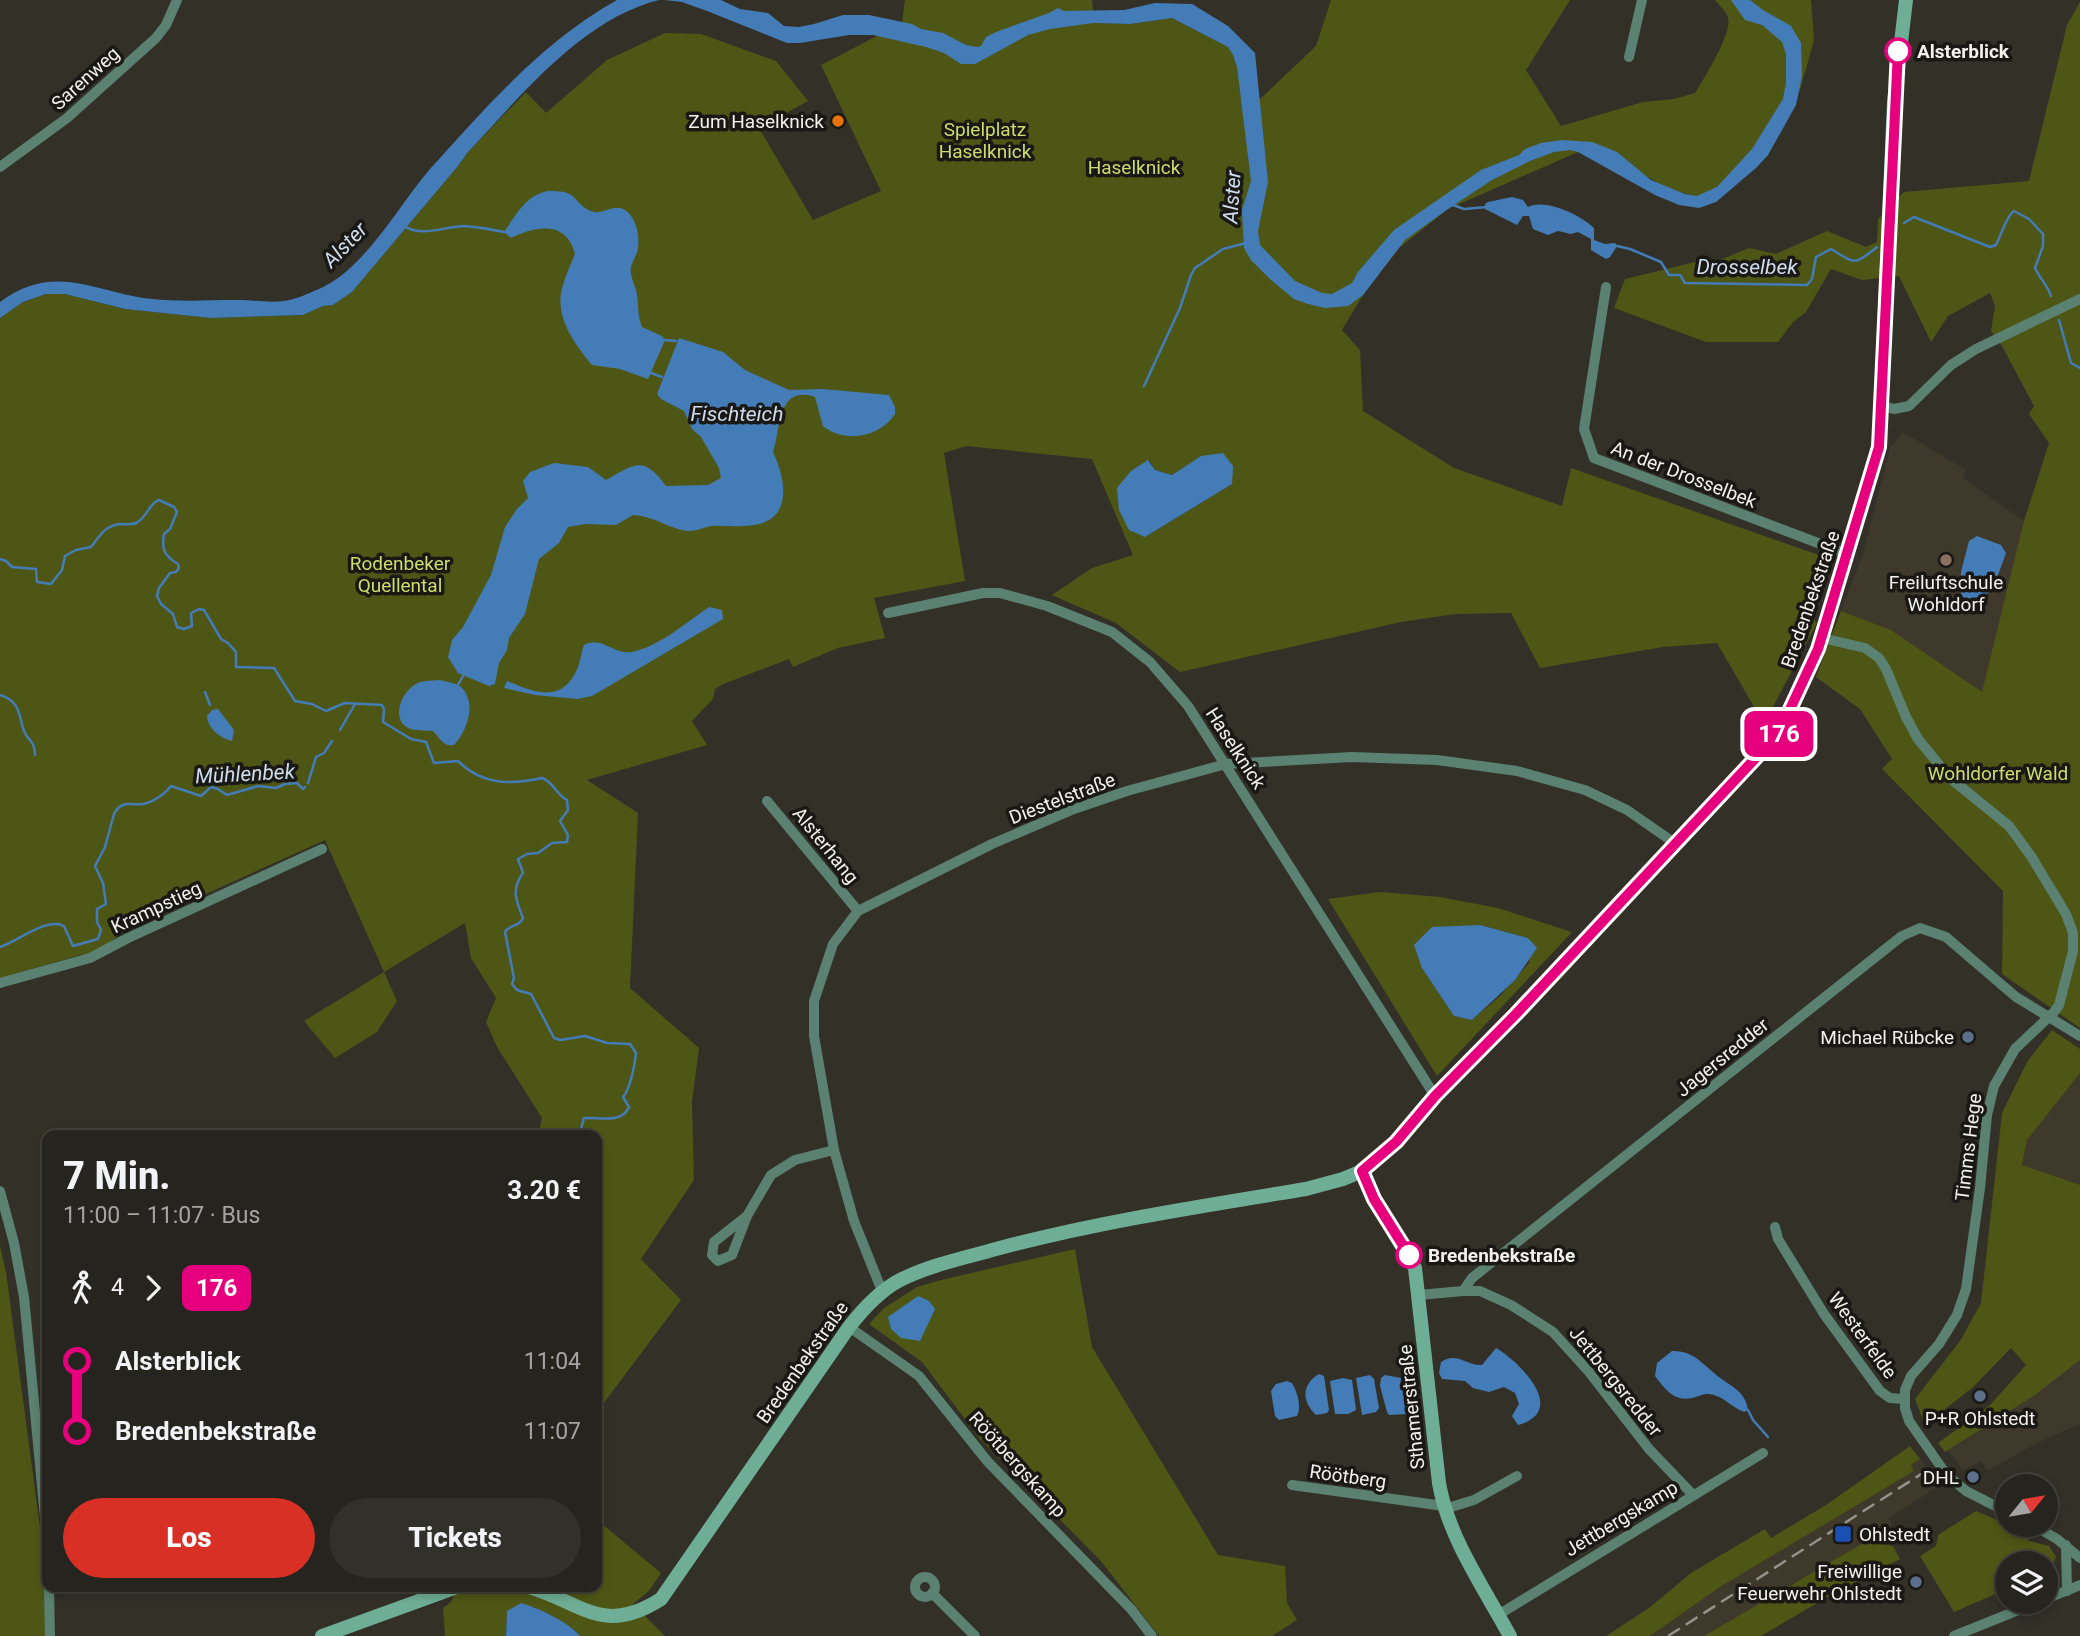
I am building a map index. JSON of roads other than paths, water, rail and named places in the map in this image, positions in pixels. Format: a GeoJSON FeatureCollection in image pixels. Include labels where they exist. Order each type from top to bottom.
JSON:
{"type":"FeatureCollection","features":[{"type":"Feature","properties":{"kind":"street","name":"Sarenweg"},"geometry":{"type":"LineString","coordinates":[[0,167],[67,118],[156,38],[166,25],[177,0]]}},
{"type":"Feature","properties":{"kind":"street"},"geometry":{"type":"LineString","coordinates":[[1629,57],[1642,0]]}},
{"type":"Feature","properties":{"kind":"street"},"geometry":{"type":"LineString","coordinates":[[1906,0],[1895,102],[1882,406],[1894,409],[1909,406],[1951,365],[1976,349],[2080,299]]}},
{"type":"Feature","properties":{"kind":"street","name":"An der Drosselbek"},"geometry":{"type":"LineString","coordinates":[[1606,287],[1584,429],[1589,451],[1594,458],[1847,554]]}},
{"type":"Feature","properties":{"kind":"street","name":"Bredenbekstraße"},"geometry":{"type":"LineString","coordinates":[[542,1592],[598,1618],[614,1619],[634,1616],[661,1599],[849,1327],[862,1310],[899,1281],[930,1267],[1050,1234],[1306,1189],[1343,1179],[1362,1171],[1396,1142],[1435,1096],[1516,1014],[1779,733],[1822,638],[1876,460],[1882,406]]}},
{"type":"Feature","properties":{"kind":"street","name":"Haselknick"},"geometry":{"type":"LineString","coordinates":[[888,613],[958,597],[1000,593],[1047,606],[1112,632],[1150,662],[1188,706],[1435,1096]]}},
{"type":"Feature","properties":{"kind":"street","name":"Timms Hege"},"geometry":{"type":"LineString","coordinates":[[1822,638],[1865,648],[1879,658],[1918,738],[1951,778],[2016,833],[2059,903],[2070,924],[2074,942],[2061,997],[2054,1012],[2015,1049],[1994,1086],[1987,1115],[1972,1253],[1964,1296],[1957,1315],[1939,1344],[1908,1382],[1904,1399]]}},
{"type":"Feature","properties":{"kind":"street","name":"Diestelstraße"},"geometry":{"type":"LineString","coordinates":[[883,1291],[854,1221],[834,1150],[814,1036],[814,1001],[833,944],[858,911],[992,844],[1074,809],[1127,791],[1226,764],[1352,757],[1437,760],[1517,771],[1585,790],[1627,810],[1676,844]]}},
{"type":"Feature","properties":{"kind":"street","name":"Alsterhang"},"geometry":{"type":"LineString","coordinates":[[767,801],[858,911]]}},
{"type":"Feature","properties":{"kind":"street","name":"Krampstieg"},"geometry":{"type":"LineString","coordinates":[[0,983],[97,955],[128,938],[322,849]]}},
{"type":"Feature","properties":{"kind":"street","name":"Jagersredder"},"geometry":{"type":"LineString","coordinates":[[1463,1291],[1472,1278],[1902,936],[1920,929],[1946,937],[1990,977],[2048,1018],[2080,1036]]}},
{"type":"Feature","properties":{"kind":"street"},"geometry":{"type":"LineString","coordinates":[[747,1216],[714,1242],[712,1255],[718,1261],[732,1255],[747,1216],[771,1175],[795,1160],[834,1150]]}},
{"type":"Feature","properties":{"kind":"street","name":"Sthamerstraße"},"geometry":{"type":"LineString","coordinates":[[1362,1171],[1374,1199],[1413,1264],[1419,1295],[1438,1483],[1444,1507],[1460,1544],[1510,1636]]}},
{"type":"Feature","properties":{"kind":"street"},"geometry":{"type":"LineString","coordinates":[[0,1191],[14,1243],[24,1297],[42,1486]]}},
{"type":"Feature","properties":{"kind":"street","name":"Westerfelde"},"geometry":{"type":"LineString","coordinates":[[1775,1227],[1777,1238],[1825,1314],[1880,1391],[1890,1398],[1904,1399],[1909,1421],[1929,1452],[1958,1486],[1995,1506]]}},
{"type":"Feature","properties":{"kind":"street"},"geometry":{"type":"LineString","coordinates":[[1419,1295],[1463,1291]]}},
{"type":"Feature","properties":{"kind":"street","name":"Jettbergsredder"},"geometry":{"type":"LineString","coordinates":[[1463,1291],[1480,1291],[1511,1305],[1553,1332],[1589,1372],[1649,1449],[1693,1495]]}},
{"type":"Feature","properties":{"kind":"street","name":"Röötbergskamp"},"geometry":{"type":"LineString","coordinates":[[849,1327],[919,1376],[988,1462],[1131,1609],[1152,1636]]}},
{"type":"Feature","properties":{"kind":"street","name":"Jettbergskamp"},"geometry":{"type":"LineString","coordinates":[[1498,1615],[1763,1454]]}},
{"type":"Feature","properties":{"kind":"street","name":"Röötberg"},"geometry":{"type":"LineString","coordinates":[[1292,1485],[1444,1507],[1474,1500],[1517,1476]]}},
{"type":"Feature","properties":{"kind":"street"},"geometry":{"type":"LineString","coordinates":[[2053,1537],[2080,1558]]}},
{"type":"Feature","properties":{"kind":"street"},"geometry":{"type":"LineString","coordinates":[[2066,1545],[2067,1591]]}},
{"type":"Feature","properties":{"kind":"street"},"geometry":{"type":"LineString","coordinates":[[2058,1594],[2080,1585]]}},
{"type":"Feature","properties":{"kind":"street"},"geometry":{"type":"LineString","coordinates":[[50,1592],[50,1636]]}},
{"type":"Feature","properties":{"kind":"street"},"geometry":{"type":"LineString","coordinates":[[322,1636],[443,1592]]}},
{"type":"Feature","properties":{"kind":"street"},"geometry":{"type":"LineString","coordinates":[[932,1593],[975,1636]]}},
{"type":"Feature","properties":{"kind":"street"},"geometry":{"type":"LineString","coordinates":[[1954,1636],[2008,1614]]}},
{"type":"Feature","properties":{"kind":"water"},"geometry":{"type":"Polygon","coordinates":[[[617,0],[659,0],[604,24],[554,62],[468,152],[352,292],[333,305],[323,306],[303,315],[211,318],[125,309],[65,294],[46,294],[23,302],[0,318],[0,302],[39,283],[57,281],[131,296],[173,300],[278,302],[319,289],[336,280],[366,252],[430,169],[517,77],[564,35],[617,0]]]}},
{"type":"Feature","properties":{"kind":"water"},"geometry":{"type":"Polygon","coordinates":[[[665,0],[721,0],[740,9],[768,13],[784,26],[799,27],[843,15],[869,15],[943,33],[966,45],[977,47],[981,46],[986,37],[996,32],[1058,8],[1064,11],[1124,10],[1155,3],[1192,4],[1228,26],[1255,53],[1268,182],[1258,231],[1260,245],[1295,281],[1322,293],[1332,294],[1352,283],[1358,272],[1394,230],[1481,170],[1541,143],[1562,140],[1592,142],[1617,152],[1651,180],[1685,194],[1697,196],[1717,187],[1752,149],[1783,99],[1786,83],[1786,54],[1782,42],[1762,25],[1745,20],[1731,0],[1750,0],[1791,26],[1801,43],[1802,76],[1796,105],[1768,155],[1716,202],[1699,208],[1679,205],[1655,195],[1578,152],[1554,152],[1492,180],[1448,209],[1405,240],[1363,295],[1348,306],[1325,308],[1294,299],[1251,260],[1244,248],[1242,210],[1251,181],[1237,67],[1228,47],[1172,18],[1130,24],[1093,23],[1050,29],[1028,35],[975,64],[961,64],[944,53],[926,47],[873,35],[849,35],[787,43],[682,2],[665,0]]]}},
{"type":"Feature","properties":{"kind":"water","name":"Fischteich"},"geometry":{"type":"Polygon","coordinates":[[[548,191],[565,192],[585,208],[595,212],[623,209],[634,221],[638,243],[631,270],[640,322],[642,327],[665,340],[648,379],[620,369],[592,365],[572,338],[563,318],[561,296],[575,254],[564,235],[557,231],[539,229],[511,238],[504,232],[528,201],[548,191]]]}},
{"type":"Feature","properties":{"kind":"water"},"geometry":{"type":"Polygon","coordinates":[[[1512,197],[1523,200],[1528,207],[1553,206],[1572,213],[1594,228],[1594,240],[1605,244],[1615,243],[1617,246],[1606,259],[1591,250],[1591,239],[1578,232],[1571,234],[1558,231],[1548,235],[1533,229],[1529,216],[1523,216],[1517,225],[1485,209],[1488,202],[1512,197]]]}},
{"type":"Feature","properties":{"kind":"water","name":"Fischteich"},"geometry":{"type":"Polygon","coordinates":[[[679,338],[723,352],[745,370],[789,390],[823,389],[889,395],[895,407],[895,414],[889,422],[871,433],[841,435],[823,426],[815,397],[794,397],[783,411],[773,452],[783,483],[782,503],[778,512],[759,524],[711,526],[690,531],[633,515],[616,525],[585,524],[568,527],[559,543],[539,559],[525,614],[509,638],[507,650],[499,663],[495,684],[489,686],[458,673],[448,657],[452,640],[463,627],[491,575],[505,527],[528,498],[523,481],[530,472],[554,463],[588,467],[606,480],[638,465],[651,470],[666,486],[708,485],[721,478],[719,468],[701,437],[692,429],[684,411],[657,394],[679,338]]]}},
{"type":"Feature","properties":{"kind":"water"},"geometry":{"type":"Polygon","coordinates":[[[1223,453],[1233,466],[1232,484],[1145,537],[1129,530],[1119,510],[1117,488],[1131,471],[1148,460],[1155,470],[1172,475],[1201,456],[1223,453]]]}},
{"type":"Feature","properties":{"kind":"water"},"geometry":{"type":"Polygon","coordinates":[[[1977,536],[2001,545],[2006,553],[1993,589],[1976,602],[1961,596],[1961,572],[1969,541],[1977,536]]]}},
{"type":"Feature","properties":{"kind":"water"},"geometry":{"type":"Polygon","coordinates":[[[709,607],[722,610],[723,619],[592,696],[577,699],[535,695],[504,688],[507,681],[538,692],[557,691],[572,679],[584,645],[596,642],[619,651],[641,650],[672,634],[709,607]]]}},
{"type":"Feature","properties":{"kind":"water"},"geometry":{"type":"Polygon","coordinates":[[[440,680],[460,686],[469,702],[466,725],[454,745],[444,743],[433,731],[408,728],[399,715],[401,702],[413,686],[423,681],[440,680]]]}},
{"type":"Feature","properties":{"kind":"water"},"geometry":{"type":"Polygon","coordinates":[[[218,709],[234,730],[232,741],[223,738],[210,725],[207,716],[212,710],[218,709]]]}},
{"type":"Feature","properties":{"kind":"water"},"geometry":{"type":"Polygon","coordinates":[[[1480,925],[1528,938],[1537,948],[1515,980],[1472,1020],[1454,1016],[1422,968],[1414,945],[1432,927],[1480,925]]]}},
{"type":"Feature","properties":{"kind":"water"},"geometry":{"type":"Polygon","coordinates":[[[918,1296],[929,1301],[935,1309],[920,1341],[901,1338],[891,1329],[888,1317],[918,1296]]]}},
{"type":"Feature","properties":{"kind":"water"},"geometry":{"type":"Polygon","coordinates":[[[1496,1348],[1527,1375],[1540,1398],[1539,1409],[1533,1418],[1518,1425],[1512,1416],[1519,1404],[1515,1393],[1504,1387],[1489,1392],[1473,1388],[1465,1381],[1442,1379],[1439,1373],[1441,1362],[1452,1358],[1482,1365],[1496,1348]]]}},
{"type":"Feature","properties":{"kind":"water"},"geometry":{"type":"Polygon","coordinates":[[[1672,1351],[1680,1351],[1698,1359],[1738,1390],[1748,1410],[1744,1412],[1711,1394],[1686,1399],[1670,1393],[1655,1376],[1657,1363],[1672,1351]]]}},
{"type":"Feature","properties":{"kind":"water"},"geometry":{"type":"Polygon","coordinates":[[[1319,1374],[1324,1376],[1329,1410],[1316,1415],[1308,1404],[1305,1393],[1309,1383],[1319,1374]]]}},
{"type":"Feature","properties":{"kind":"water"},"geometry":{"type":"Polygon","coordinates":[[[1370,1375],[1374,1379],[1379,1408],[1376,1412],[1362,1415],[1356,1378],[1370,1375]]]}},
{"type":"Feature","properties":{"kind":"water"},"geometry":{"type":"Polygon","coordinates":[[[1385,1375],[1401,1378],[1400,1387],[1408,1403],[1407,1414],[1389,1415],[1387,1412],[1380,1386],[1381,1378],[1385,1375]]]}},
{"type":"Feature","properties":{"kind":"water"},"geometry":{"type":"Polygon","coordinates":[[[1343,1378],[1352,1380],[1356,1410],[1348,1414],[1335,1414],[1330,1381],[1343,1378]]]}},
{"type":"Feature","properties":{"kind":"water"},"geometry":{"type":"Polygon","coordinates":[[[1287,1381],[1292,1383],[1296,1391],[1298,1412],[1297,1416],[1279,1420],[1275,1416],[1271,1391],[1276,1384],[1287,1381]]]}},
{"type":"Feature","properties":{"kind":"water"},"geometry":{"type":"Polygon","coordinates":[[[521,1603],[561,1621],[580,1636],[506,1636],[507,1611],[521,1603]]]}},
{"type":"Feature","properties":{"kind":"waterway","name":"Drosselbek"},"geometry":{"type":"LineString","coordinates":[[1453,205],[1464,209],[1487,207]]}},
{"type":"Feature","properties":{"kind":"waterway","name":"Drosselbek"},"geometry":{"type":"LineString","coordinates":[[1904,223],[1914,217],[1990,247],[1996,245],[2014,211],[2029,219],[2043,234],[2043,246],[2035,268],[2051,296]]}},
{"type":"Feature","properties":{"kind":"waterway"},"geometry":{"type":"LineString","coordinates":[[404,226],[418,231],[465,226],[504,232]]}},
{"type":"Feature","properties":{"kind":"waterway"},"geometry":{"type":"LineString","coordinates":[[1144,386],[1180,308],[1195,268],[1223,249],[1246,243]]}},
{"type":"Feature","properties":{"kind":"waterway","name":"Drosselbek"},"geometry":{"type":"LineString","coordinates":[[1617,246],[1661,262],[1669,275],[1680,275],[1685,283],[1807,285],[1812,279],[1816,257],[1831,249],[1854,261],[1863,258],[1877,247]]}},
{"type":"Feature","properties":{"kind":"waterway","name":"Drosselbek"},"geometry":{"type":"LineString","coordinates":[[2059,320],[2071,363],[2080,368]]}},
{"type":"Feature","properties":{"kind":"waterway"},"geometry":{"type":"LineString","coordinates":[[665,340],[676,341]]}},
{"type":"Feature","properties":{"kind":"waterway"},"geometry":{"type":"LineString","coordinates":[[651,373],[662,377]]}},
{"type":"Feature","properties":{"kind":"waterway"},"geometry":{"type":"LineString","coordinates":[[0,559],[12,567],[36,569],[37,582],[51,584],[62,570],[65,556],[91,547],[110,527],[136,523],[159,500],[174,507],[177,512],[170,529],[164,534],[163,544],[167,555],[179,568],[170,573],[159,588],[157,596],[161,604],[173,614],[177,627],[184,629],[192,626],[191,613],[204,610],[221,639],[236,652],[236,667],[274,668],[295,701],[312,704],[326,711],[345,703],[382,705],[383,722],[411,739],[426,742],[434,763],[458,761],[477,775],[497,781],[519,782],[542,778],[549,782],[567,800],[568,810],[560,821],[568,835],[567,842],[552,843],[538,853],[527,854],[518,859],[523,873],[517,884],[516,895],[523,918],[505,932],[514,978],[512,984],[517,990],[531,994],[554,1038],[560,1040],[585,1036],[607,1043],[630,1044],[636,1053],[630,1083],[623,1097],[629,1107],[626,1112],[610,1119],[584,1118],[581,1130]]}},
{"type":"Feature","properties":{"kind":"waterway"},"geometry":{"type":"LineString","coordinates":[[458,685],[463,676]]}},
{"type":"Feature","properties":{"kind":"waterway"},"geometry":{"type":"LineString","coordinates":[[205,692],[210,705]]}},
{"type":"Feature","properties":{"kind":"waterway"},"geometry":{"type":"LineString","coordinates":[[0,695],[8,698],[17,707],[26,735],[34,746],[35,755]]}},
{"type":"Feature","properties":{"kind":"waterway","name":"Mühlenbek"},"geometry":{"type":"LineString","coordinates":[[340,730],[355,704]]}},
{"type":"Feature","properties":{"kind":"waterway","name":"Mühlenbek"},"geometry":{"type":"LineString","coordinates":[[308,783],[316,757],[324,753],[332,741]]}},
{"type":"Feature","properties":{"kind":"waterway","name":"Mühlenbek"},"geometry":{"type":"LineString","coordinates":[[0,947],[40,927],[57,924],[64,926],[73,946],[98,939],[101,930],[97,922],[97,909],[106,904],[103,883],[95,866],[105,847],[114,814],[120,806],[151,801],[171,786],[201,796],[211,787],[227,795],[258,786],[276,788],[297,783],[303,789],[305,787]]}},
{"type":"Feature","properties":{"kind":"waterway"},"geometry":{"type":"LineString","coordinates":[[1748,1410],[1768,1437]]}},
{"type":"Feature","properties":{"kind":"railway"},"geometry":{"type":"LineString","coordinates":[[1668,1636],[1926,1471]]}},
{"type":"Feature","properties":{"kind":"place","name":"Alsterblick"},"geometry":{"type":"Point","coordinates":[1898,51]}},
{"type":"Feature","properties":{"kind":"place","name":"Zum Haselknick"},"geometry":{"type":"Point","coordinates":[838,121]}},
{"type":"Feature","properties":{"kind":"place","name":"Freiluftschule Wohldorf"},"geometry":{"type":"Point","coordinates":[1946,560]}},
{"type":"Feature","properties":{"kind":"place","name":"Michael Rübcke"},"geometry":{"type":"Point","coordinates":[1968,1037]}},
{"type":"Feature","properties":{"kind":"place","name":"Bredenbekstraße"},"geometry":{"type":"Point","coordinates":[1409,1255]}},
{"type":"Feature","properties":{"kind":"place","name":"P+R Ohlstedt"},"geometry":{"type":"Point","coordinates":[1980,1396]}},
{"type":"Feature","properties":{"kind":"place","name":"DHL"},"geometry":{"type":"Point","coordinates":[1973,1477]}},
{"type":"Feature","properties":{"kind":"place","name":"Ohlstedt"},"geometry":{"type":"Point","coordinates":[1843,1534]}},
{"type":"Feature","properties":{"kind":"place","name":"Freiwillige Feuerwehr Ohlstedt"},"geometry":{"type":"Point","coordinates":[1916,1582]}},
{"type":"Feature","properties":{"kind":"park label","name":"Spielplatz Haselknick"},"geometry":{"type":"Point","coordinates":[985,140]}},
{"type":"Feature","properties":{"kind":"park label","name":"Rodenbeker Quellental"},"geometry":{"type":"Point","coordinates":[400,574]}},
{"type":"Feature","properties":{"kind":"park label","name":"Wohldorfer Wald"},"geometry":{"type":"Point","coordinates":[1998,773]}},
{"type":"Feature","properties":{"kind":"water label","name":"Alster"},"geometry":{"type":"Point","coordinates":[1232,197]}},
{"type":"Feature","properties":{"kind":"water label","name":"Alster"},"geometry":{"type":"Point","coordinates":[345,245]}}]}
